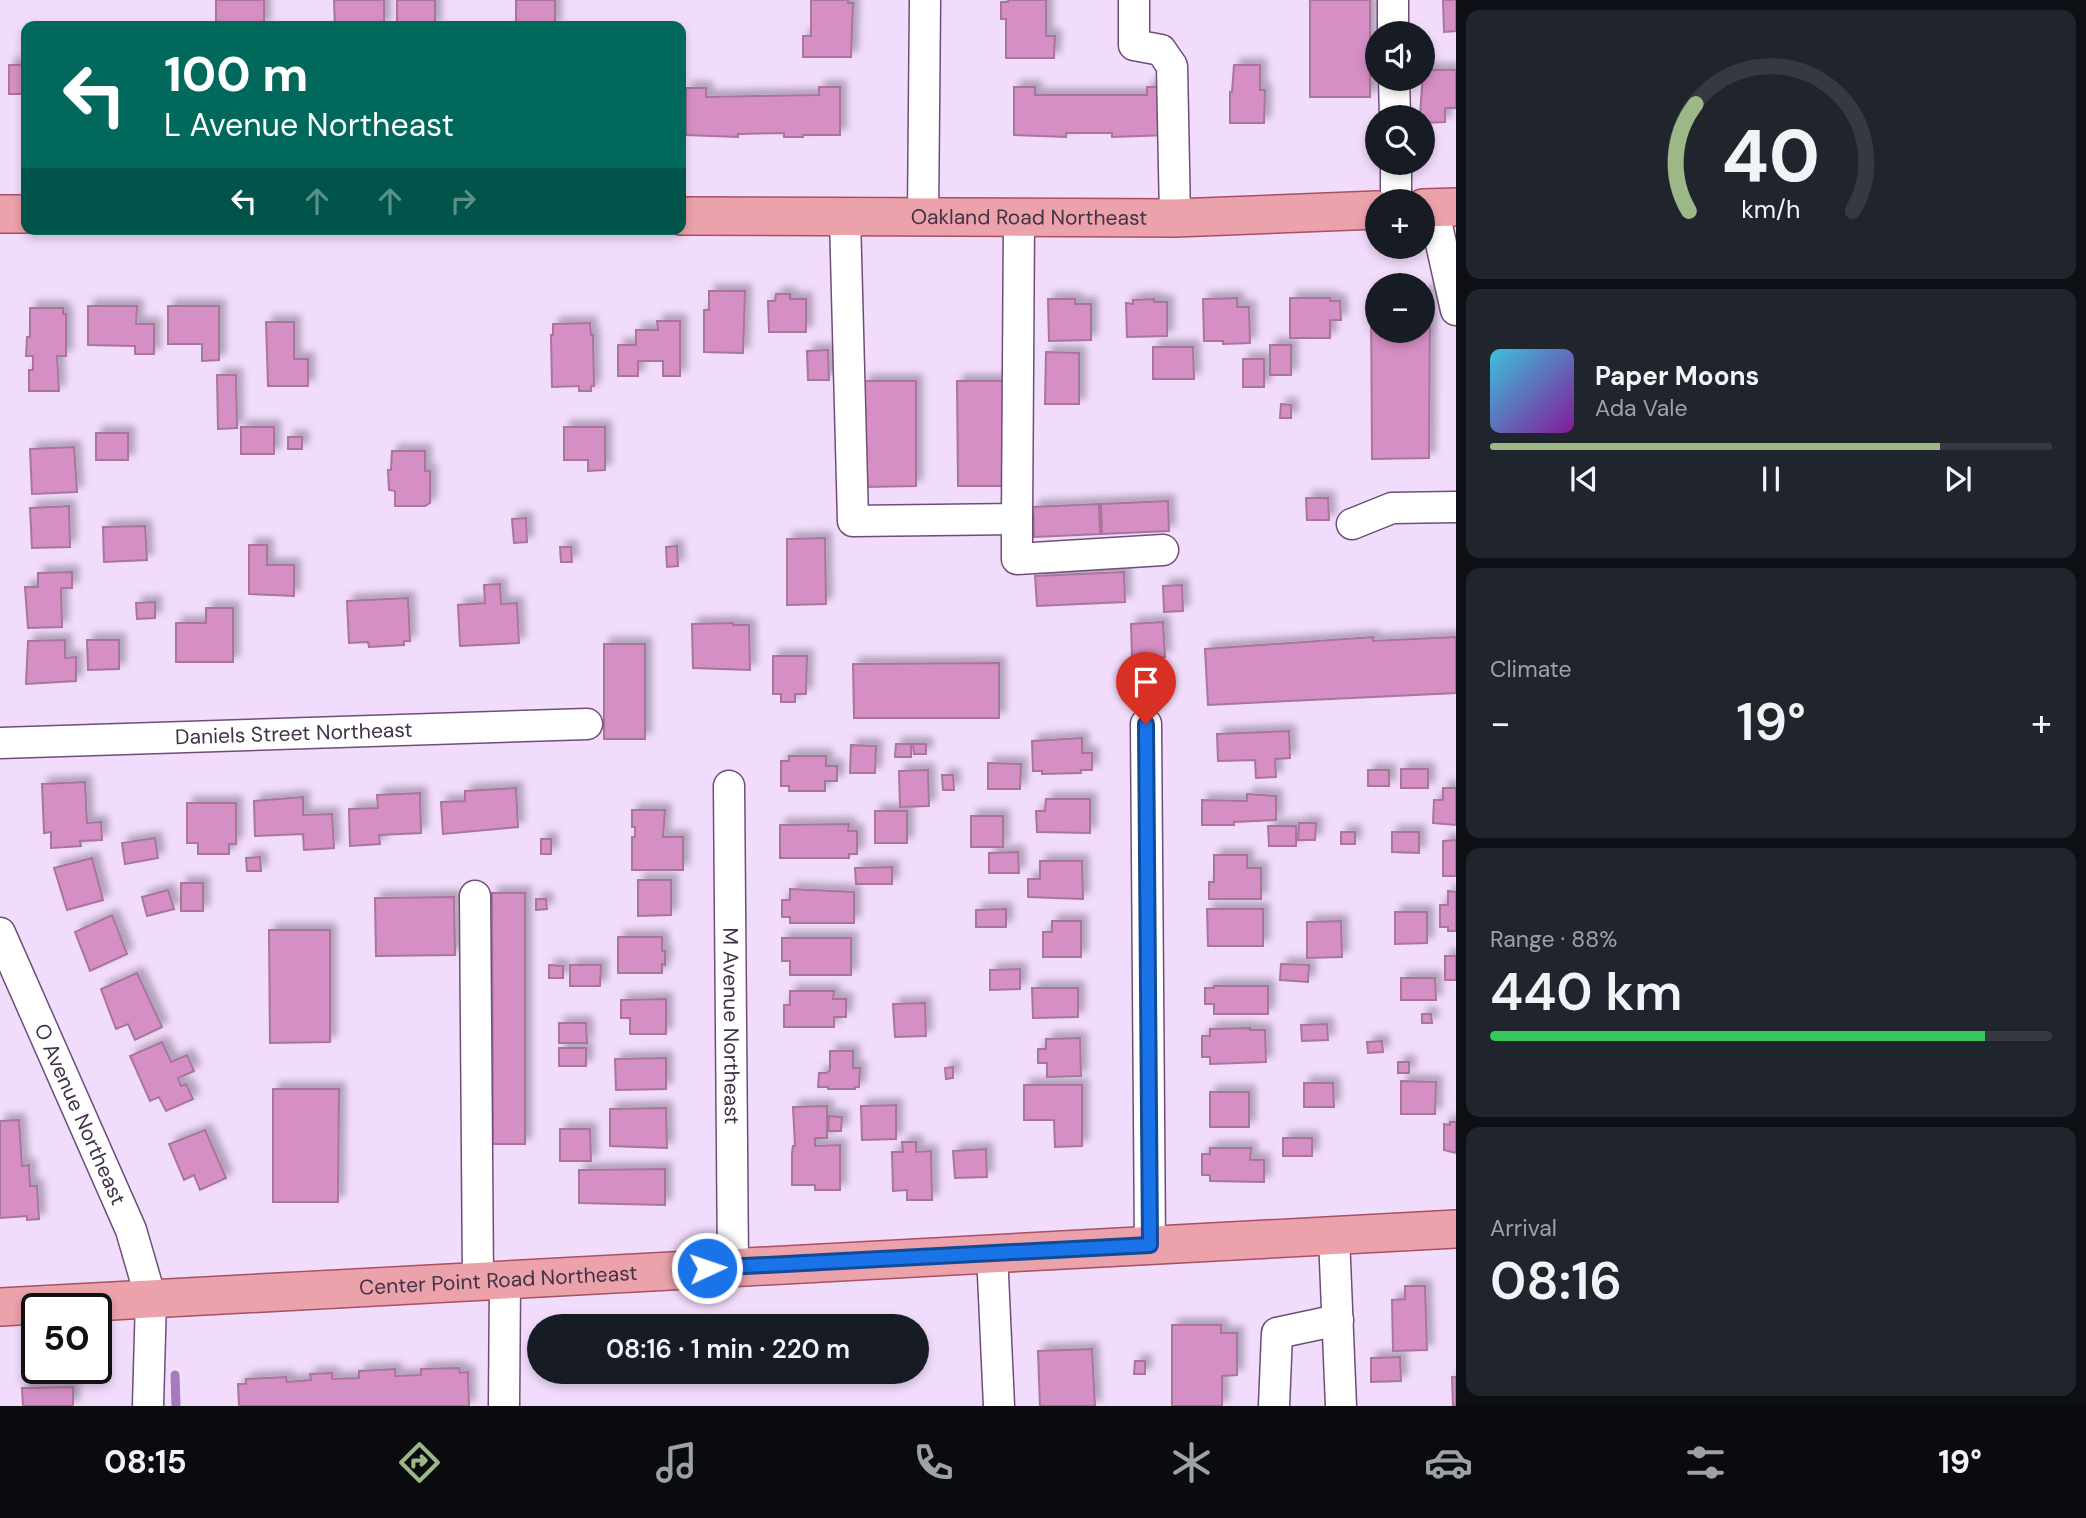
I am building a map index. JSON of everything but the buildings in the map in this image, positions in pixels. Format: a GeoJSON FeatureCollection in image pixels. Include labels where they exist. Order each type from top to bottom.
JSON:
{"type":"FeatureCollection","features":[{"type":"Feature","properties":{"kind":"main road","name":"Oakland Road Northeast"},"geometry":{"type":"LineString","coordinates":[[686,216],[1175,218],[1365,210]]}},
{"type":"Feature","properties":{"kind":"main road"},"geometry":{"type":"LineString","coordinates":[[0,214],[21,214]]}},
{"type":"Feature","properties":{"kind":"main road","name":"Center Point Road Northeast"},"geometry":{"type":"LineString","coordinates":[[0,1307],[1456,1229]]}},
{"type":"Feature","properties":{"kind":"street"},"geometry":{"type":"LineString","coordinates":[[923,217],[925,0]]}},
{"type":"Feature","properties":{"kind":"street"},"geometry":{"type":"LineString","coordinates":[[1134,0],[1134,46],[1161,50],[1172,66],[1175,218]]}},
{"type":"Feature","properties":{"kind":"street"},"geometry":{"type":"LineString","coordinates":[[1393,0],[1394,21]]}},
{"type":"Feature","properties":{"kind":"street"},"geometry":{"type":"LineString","coordinates":[[1437,208],[1456,310]]}},
{"type":"Feature","properties":{"kind":"street"},"geometry":{"type":"LineString","coordinates":[[845,217],[853,521],[1017,519]]}},
{"type":"Feature","properties":{"kind":"street"},"geometry":{"type":"LineString","coordinates":[[1018,218],[1017,559],[1163,550]]}},
{"type":"Feature","properties":{"kind":"street"},"geometry":{"type":"LineString","coordinates":[[1352,524],[1392,508],[1456,507]]}},
{"type":"Feature","properties":{"kind":"street","name":"Daniels Street Northeast"},"geometry":{"type":"LineString","coordinates":[[0,743],[587,724]]}},
{"type":"Feature","properties":{"kind":"street"},"geometry":{"type":"LineString","coordinates":[[1146,724],[1150,1245]]}},
{"type":"Feature","properties":{"kind":"street","name":"M Avenue Northeast"},"geometry":{"type":"LineString","coordinates":[[729,786],[733,1266]]}},
{"type":"Feature","properties":{"kind":"street"},"geometry":{"type":"LineString","coordinates":[[475,896],[491,1280],[504,1406]]}},
{"type":"Feature","properties":{"kind":"street","name":"O Avenue Northeast"},"geometry":{"type":"LineString","coordinates":[[0,933],[131,1230],[151,1299],[149,1406]]}},
{"type":"Feature","properties":{"kind":"street"},"geometry":{"type":"LineString","coordinates":[[1334,1237],[1341,1406]]}},
{"type":"Feature","properties":{"kind":"street"},"geometry":{"type":"LineString","coordinates":[[992,1253],[999,1406]]}},
{"type":"Feature","properties":{"kind":"street"},"geometry":{"type":"LineString","coordinates":[[1275,1406],[1278,1333],[1338,1320]]}},
{"type":"Feature","properties":{"kind":"waterway"},"geometry":{"type":"LineString","coordinates":[[175,1375],[176,1406]]}},
{"type":"Feature","properties":{"kind":"route"},"geometry":{"type":"LineString","coordinates":[[707,1268],[1150,1245],[1146,724]]}}]}
